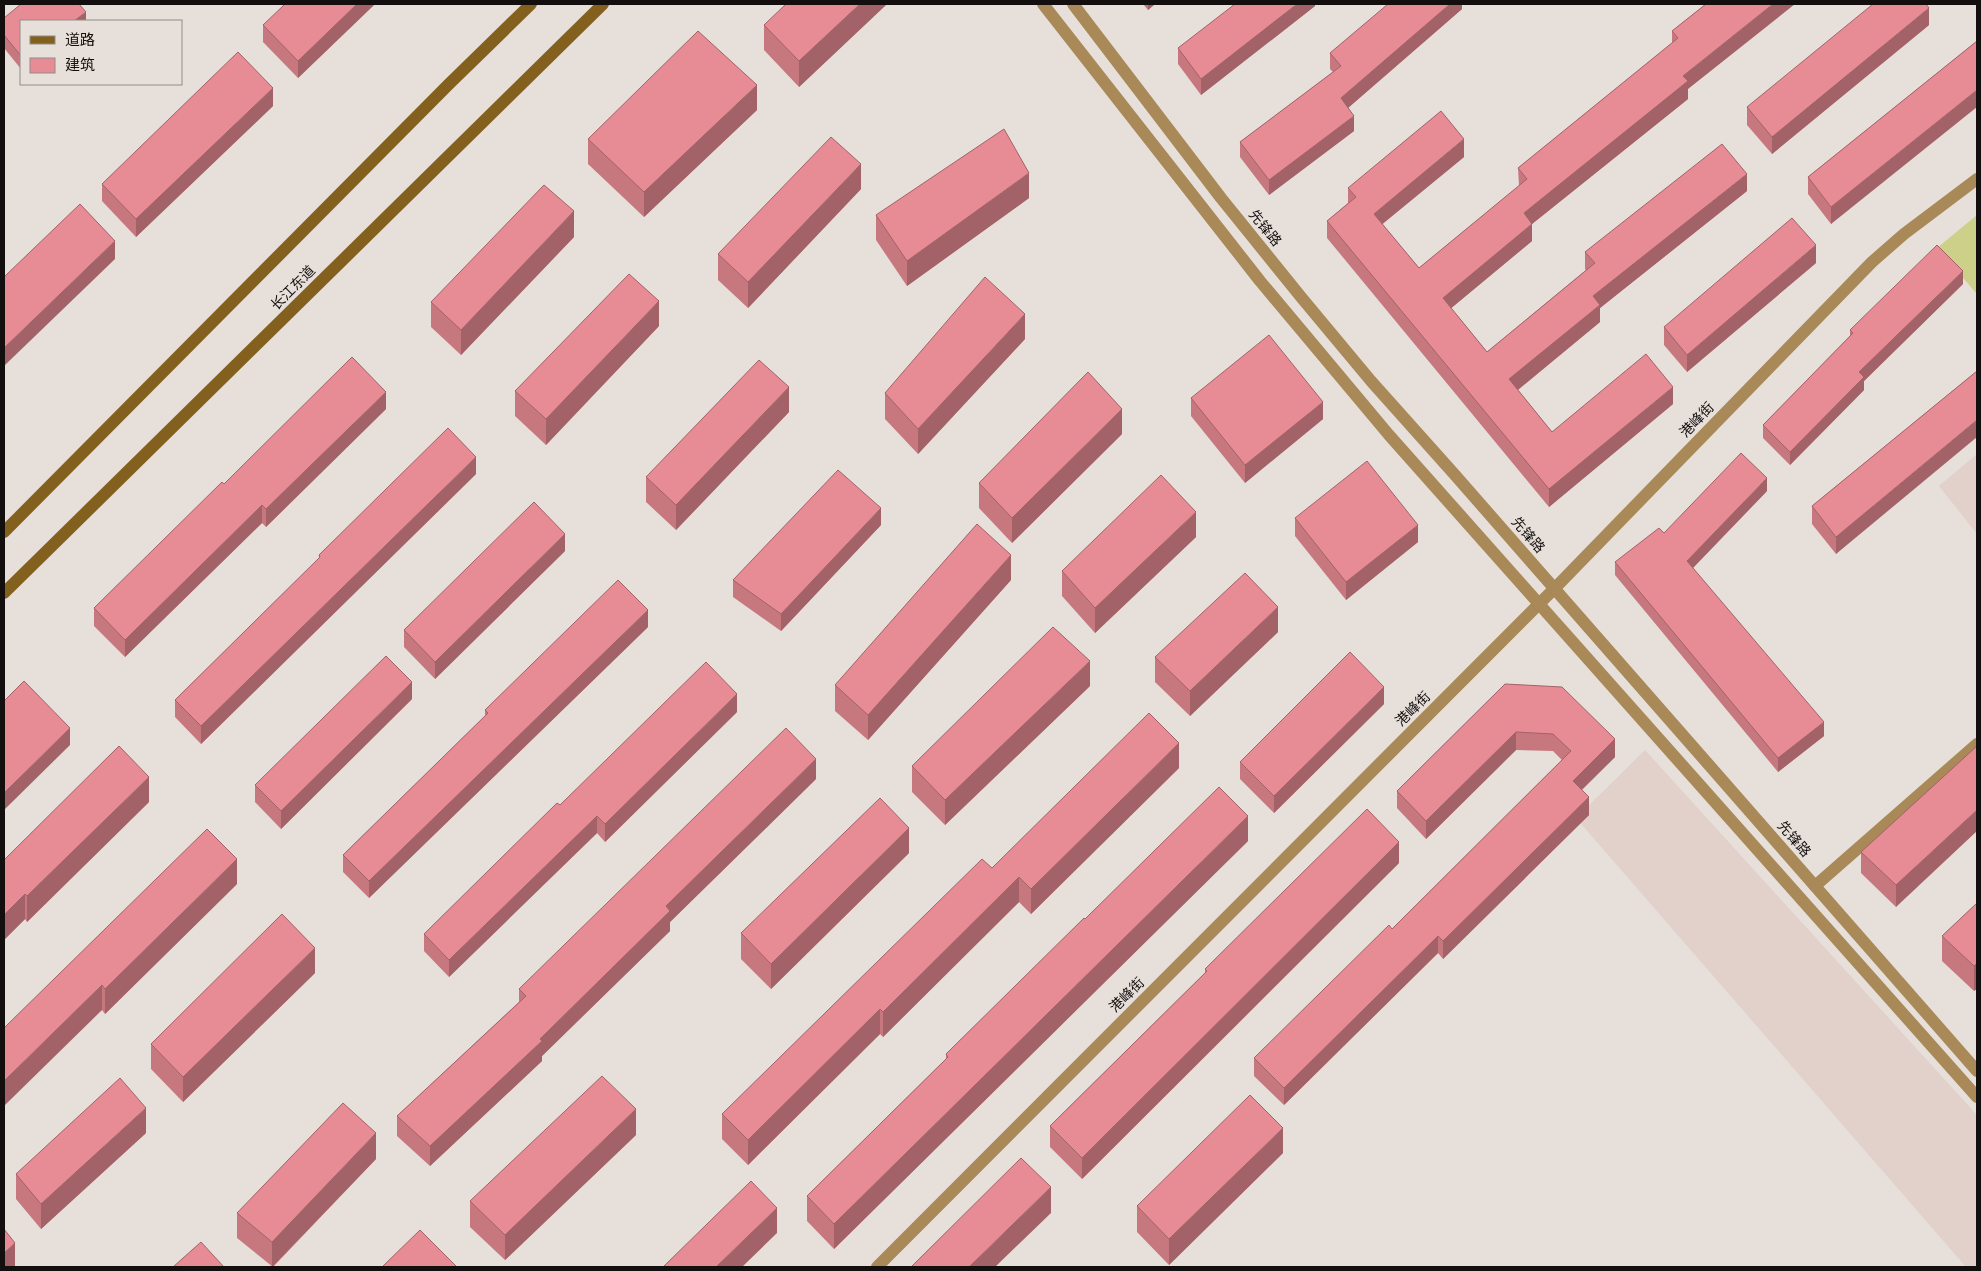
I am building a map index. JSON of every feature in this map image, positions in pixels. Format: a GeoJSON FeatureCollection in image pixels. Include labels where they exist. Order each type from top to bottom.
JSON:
{"type":"FeatureCollection","features":[{"type":"Feature","properties":{"kind":"main road"},"geometry":{"type":"LineString","coordinates":[[4,532],[448,85],[531,4]]}},
{"type":"Feature","properties":{"kind":"main road","name":"长江东道"},"geometry":{"type":"LineString","coordinates":[[4,593],[603,4]]}},
{"type":"Feature","properties":{"kind":"street"},"geometry":{"type":"LineString","coordinates":[[1043,4],[1260,281],[1389,435],[1977,1097]]}},
{"type":"Feature","properties":{"kind":"street","name":"先锋路"},"geometry":{"type":"LineString","coordinates":[[1073,4],[1222,198],[1307,305],[1371,381],[1555,588],[1977,1071]]}},
{"type":"Feature","properties":{"kind":"street","name":"港峰街"},"geometry":{"type":"LineString","coordinates":[[877,1267],[1555,588],[1872,262],[1904,234],[1977,179]]}},
{"type":"Feature","properties":{"kind":"street"},"geometry":{"type":"LineString","coordinates":[[1816,886],[1977,744]]}},
{"type":"Feature","properties":{"kind":"shaded area"},"geometry":{"type":"Polygon","coordinates":[[[1977,454],[1977,534],[1939,486],[1977,454]]]}},
{"type":"Feature","properties":{"kind":"shaded area"},"geometry":{"type":"Polygon","coordinates":[[[1645,750],[1977,1115],[1977,1267],[1966,1267],[1576,818],[1645,750]]]}},
{"type":"Feature","properties":{"kind":"green space"},"geometry":{"type":"Polygon","coordinates":[[[1977,215],[1977,294],[1937,248],[1977,215]]]}},
{"type":"Feature","properties":{"kind":"building"},"geometry":{"type":"Polygon","coordinates":[[[21,4],[79,4],[86,12],[75,20],[20,20],[20,55],[4,35],[4,18],[21,4]]]}},
{"type":"Feature","properties":{"kind":"building"},"geometry":{"type":"Polygon","coordinates":[[[285,4],[357,4],[298,61],[263,25],[285,4]]]}},
{"type":"Feature","properties":{"kind":"building"},"geometry":{"type":"Polygon","coordinates":[[[786,4],[860,4],[799,61],[764,25],[786,4]]]}},
{"type":"Feature","properties":{"kind":"building"},"geometry":{"type":"Polygon","coordinates":[[[1235,4],[1297,4],[1201,79],[1178,48],[1235,4]]]}},
{"type":"Feature","properties":{"kind":"building"},"geometry":{"type":"Polygon","coordinates":[[[1388,4],[1450,4],[1341,98],[1354,116],[1269,180],[1240,142],[1341,66],[1330,53],[1388,4]]]}},
{"type":"Feature","properties":{"kind":"building"},"geometry":{"type":"Polygon","coordinates":[[[1706,4],[1773,4],[1683,76],[1688,81],[1524,213],[1532,224],[1443,298],[1487,352],[1595,263],[1585,252],[1722,144],[1747,174],[1593,296],[1600,305],[1509,379],[1552,432],[1646,354],[1673,387],[1549,489],[1327,221],[1356,197],[1348,188],[1441,111],[1464,139],[1374,214],[1419,268],[1527,179],[1518,168],[1678,38],[1672,31],[1706,4]]]}},
{"type":"Feature","properties":{"kind":"building"},"geometry":{"type":"Polygon","coordinates":[[[1873,4],[1926,4],[1929,8],[1772,137],[1747,107],[1873,4]]]}},
{"type":"Feature","properties":{"kind":"building"},"geometry":{"type":"Polygon","coordinates":[[[698,31],[757,85],[644,192],[588,139],[698,31]]]}},
{"type":"Feature","properties":{"kind":"building"},"geometry":{"type":"Polygon","coordinates":[[[1977,41],[1977,90],[1831,207],[1808,177],[1977,41]]]}},
{"type":"Feature","properties":{"kind":"building"},"geometry":{"type":"Polygon","coordinates":[[[238,52],[273,88],[136,219],[102,184],[238,52]]]}},
{"type":"Feature","properties":{"kind":"building"},"geometry":{"type":"Polygon","coordinates":[[[1004,129],[1029,173],[907,261],[876,215],[1004,129]]]}},
{"type":"Feature","properties":{"kind":"building"},"geometry":{"type":"Polygon","coordinates":[[[831,137],[861,164],[748,282],[718,254],[831,137]]]}},
{"type":"Feature","properties":{"kind":"building"},"geometry":{"type":"Polygon","coordinates":[[[544,185],[574,211],[461,330],[431,302],[544,185]]]}},
{"type":"Feature","properties":{"kind":"building"},"geometry":{"type":"Polygon","coordinates":[[[80,204],[115,241],[4,348],[4,277],[80,204]]]}},
{"type":"Feature","properties":{"kind":"building"},"geometry":{"type":"Polygon","coordinates":[[[1792,218],[1816,245],[1687,355],[1664,327],[1792,218]]]}},
{"type":"Feature","properties":{"kind":"building"},"geometry":{"type":"Polygon","coordinates":[[[1937,245],[1963,271],[1859,372],[1864,377],[1790,452],[1763,425],[1853,333],[1850,330],[1937,245]]]}},
{"type":"Feature","properties":{"kind":"building"},"geometry":{"type":"Polygon","coordinates":[[[629,274],[659,301],[546,419],[515,391],[629,274]]]}},
{"type":"Feature","properties":{"kind":"building"},"geometry":{"type":"Polygon","coordinates":[[[985,277],[1025,314],[918,429],[885,393],[985,277]]]}},
{"type":"Feature","properties":{"kind":"building"},"geometry":{"type":"Polygon","coordinates":[[[1269,335],[1323,402],[1245,465],[1191,398],[1269,335]]]}},
{"type":"Feature","properties":{"kind":"building"},"geometry":{"type":"Polygon","coordinates":[[[352,357],[386,392],[266,509],[262,505],[125,640],[94,608],[222,482],[224,484],[352,357]]]}},
{"type":"Feature","properties":{"kind":"building"},"geometry":{"type":"Polygon","coordinates":[[[759,360],[789,387],[676,505],[646,477],[759,360]]]}},
{"type":"Feature","properties":{"kind":"building"},"geometry":{"type":"Polygon","coordinates":[[[1977,371],[1977,420],[1836,537],[1812,506],[1977,371]]]}},
{"type":"Feature","properties":{"kind":"building"},"geometry":{"type":"Polygon","coordinates":[[[1088,372],[1122,409],[1012,518],[979,483],[1088,372]]]}},
{"type":"Feature","properties":{"kind":"building"},"geometry":{"type":"Polygon","coordinates":[[[448,428],[476,457],[201,726],[175,700],[448,428]]]}},
{"type":"Feature","properties":{"kind":"building"},"geometry":{"type":"Polygon","coordinates":[[[1741,453],[1767,478],[1687,561],[1824,722],[1778,758],[1615,562],[1659,528],[1664,533],[1741,453]]]}},
{"type":"Feature","properties":{"kind":"building"},"geometry":{"type":"Polygon","coordinates":[[[1367,461],[1418,525],[1346,582],[1295,518],[1367,461]]]}},
{"type":"Feature","properties":{"kind":"building"},"geometry":{"type":"Polygon","coordinates":[[[838,470],[881,508],[781,614],[733,580],[838,470]]]}},
{"type":"Feature","properties":{"kind":"building"},"geometry":{"type":"Polygon","coordinates":[[[1161,475],[1196,512],[1095,608],[1062,571],[1161,475]]]}},
{"type":"Feature","properties":{"kind":"building"},"geometry":{"type":"Polygon","coordinates":[[[534,502],[565,534],[435,662],[404,630],[534,502]]]}},
{"type":"Feature","properties":{"kind":"building"},"geometry":{"type":"Polygon","coordinates":[[[977,524],[1011,555],[868,715],[835,685],[977,524]]]}},
{"type":"Feature","properties":{"kind":"building"},"geometry":{"type":"Polygon","coordinates":[[[1245,573],[1278,607],[1190,691],[1155,657],[1245,573]]]}},
{"type":"Feature","properties":{"kind":"building"},"geometry":{"type":"Polygon","coordinates":[[[618,580],[648,610],[369,881],[343,855],[488,713],[485,710],[618,580]]]}},
{"type":"Feature","properties":{"kind":"building"},"geometry":{"type":"Polygon","coordinates":[[[1053,627],[1090,661],[945,800],[912,766],[1053,627]]]}},
{"type":"Feature","properties":{"kind":"building"},"geometry":{"type":"Polygon","coordinates":[[[1350,652],[1384,687],[1274,796],[1240,762],[1350,652]]]}},
{"type":"Feature","properties":{"kind":"building"},"geometry":{"type":"Polygon","coordinates":[[[386,656],[412,682],[281,811],[255,785],[386,656]]]}},
{"type":"Feature","properties":{"kind":"building"},"geometry":{"type":"Polygon","coordinates":[[[706,662],[737,694],[605,824],[597,816],[449,960],[424,934],[557,803],[560,805],[706,662]]]}},
{"type":"Feature","properties":{"kind":"building"},"geometry":{"type":"Polygon","coordinates":[[[24,681],[70,728],[4,793],[4,701],[24,681]]]}},
{"type":"Feature","properties":{"kind":"building"},"geometry":{"type":"Polygon","coordinates":[[[1505,684],[1562,687],[1615,739],[1573,781],[1589,797],[1443,941],[1438,936],[1284,1088],[1254,1058],[1389,925],[1392,929],[1571,751],[1553,734],[1516,732],[1426,821],[1397,791],[1505,684]]]}},
{"type":"Feature","properties":{"kind":"building"},"geometry":{"type":"Polygon","coordinates":[[[1149,713],[1179,743],[1031,889],[1019,877],[883,1012],[880,1009],[748,1140],[722,1114],[982,859],[992,868],[1149,713]]]}},
{"type":"Feature","properties":{"kind":"building"},"geometry":{"type":"Polygon","coordinates":[[[786,728],[816,759],[666,906],[670,911],[540,1039],[542,1041],[430,1146],[397,1116],[526,996],[519,989],[786,728]]]}},
{"type":"Feature","properties":{"kind":"building"},"geometry":{"type":"Polygon","coordinates":[[[119,746],[149,777],[27,896],[25,894],[4,915],[4,860],[119,746]]]}},
{"type":"Feature","properties":{"kind":"building"},"geometry":{"type":"Polygon","coordinates":[[[1977,746],[1977,810],[1896,885],[1861,852],[1977,746]]]}},
{"type":"Feature","properties":{"kind":"building"},"geometry":{"type":"Polygon","coordinates":[[[1219,787],[1248,816],[834,1224],[807,1196],[948,1057],[946,1054],[1219,787]]]}},
{"type":"Feature","properties":{"kind":"building"},"geometry":{"type":"Polygon","coordinates":[[[880,798],[909,828],[771,964],[741,933],[880,798]]]}},
{"type":"Feature","properties":{"kind":"building"},"geometry":{"type":"Polygon","coordinates":[[[1367,809],[1399,842],[1082,1158],[1050,1126],[1367,809]]]}},
{"type":"Feature","properties":{"kind":"building"},"geometry":{"type":"Polygon","coordinates":[[[207,829],[237,859],[105,989],[102,985],[4,1081],[4,1028],[207,829]]]}},
{"type":"Feature","properties":{"kind":"building"},"geometry":{"type":"Polygon","coordinates":[[[1977,903],[1977,963],[1974,966],[1942,936],[1977,903]]]}},
{"type":"Feature","properties":{"kind":"building"},"geometry":{"type":"Polygon","coordinates":[[[282,914],[315,948],[183,1077],[151,1044],[282,914]]]}},
{"type":"Feature","properties":{"kind":"building"},"geometry":{"type":"Polygon","coordinates":[[[602,1076],[636,1109],[505,1235],[470,1201],[602,1076]]]}},
{"type":"Feature","properties":{"kind":"building"},"geometry":{"type":"Polygon","coordinates":[[[120,1078],[146,1108],[41,1204],[16,1174],[120,1078]]]}},
{"type":"Feature","properties":{"kind":"building"},"geometry":{"type":"Polygon","coordinates":[[[1250,1095],[1283,1128],[1169,1239],[1137,1206],[1250,1095]]]}},
{"type":"Feature","properties":{"kind":"building"},"geometry":{"type":"Polygon","coordinates":[[[343,1103],[376,1133],[272,1242],[237,1213],[343,1103]]]}},
{"type":"Feature","properties":{"kind":"building"},"geometry":{"type":"Polygon","coordinates":[[[1021,1158],[1051,1187],[969,1267],[911,1267],[1021,1158]]]}},
{"type":"Feature","properties":{"kind":"building"},"geometry":{"type":"Polygon","coordinates":[[[751,1181],[777,1208],[716,1267],[663,1267],[751,1181]]]}},
{"type":"Feature","properties":{"kind":"building"},"geometry":{"type":"Polygon","coordinates":[[[4,1229],[15,1243],[4,1253],[4,1229]]]}},
{"type":"Feature","properties":{"kind":"building"},"geometry":{"type":"Polygon","coordinates":[[[420,1230],[457,1267],[382,1267],[420,1230]]]}},
{"type":"Feature","properties":{"kind":"building"},"geometry":{"type":"Polygon","coordinates":[[[201,1242],[224,1267],[173,1267],[201,1242]]]}}]}
